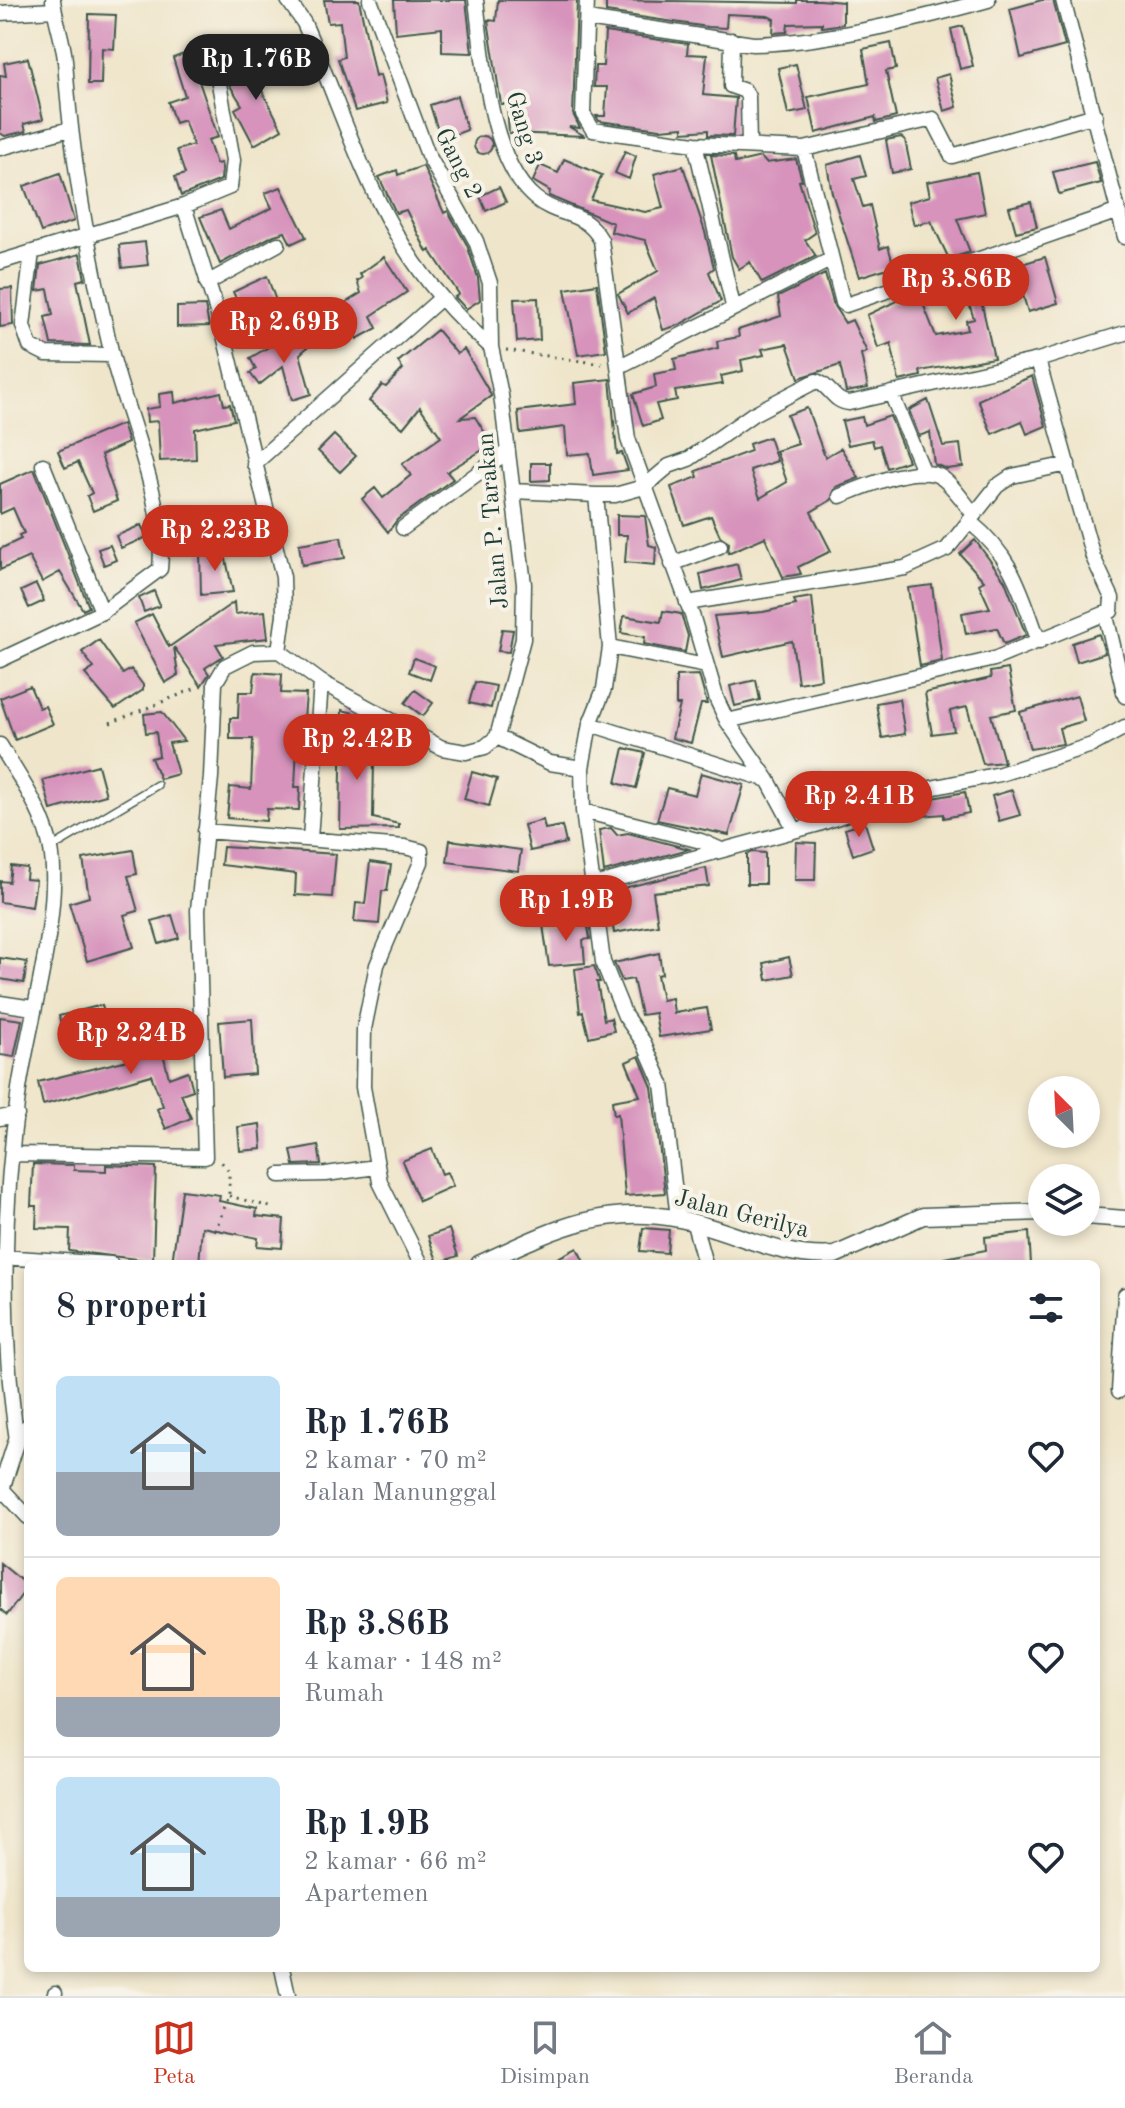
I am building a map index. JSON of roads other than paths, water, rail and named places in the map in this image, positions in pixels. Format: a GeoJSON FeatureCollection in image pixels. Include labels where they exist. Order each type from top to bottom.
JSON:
{"type":"FeatureCollection","features":[{"type":"Feature","properties":{"kind":"street"},"geometry":{"type":"LineString","coordinates":[[288,0],[304,23],[388,226],[440,299],[491,347]]}},
{"type":"Feature","properties":{"kind":"street","name":"Gang 2"},"geometry":{"type":"LineString","coordinates":[[370,0],[428,155],[476,241],[490,283],[491,347]]}},
{"type":"Feature","properties":{"kind":"street","name":"Gang 3"},"geometry":{"type":"LineString","coordinates":[[476,0],[497,130],[518,182],[537,199],[580,217],[594,228],[601,240],[628,439],[727,721],[768,780],[795,830]]}},
{"type":"Feature","properties":{"kind":"street"},"geometry":{"type":"LineString","coordinates":[[587,0],[583,103],[586,122],[593,130],[695,144],[804,149],[933,119],[944,146],[952,156],[1095,115]]}},
{"type":"Feature","properties":{"kind":"street"},"geometry":{"type":"LineString","coordinates":[[587,19],[780,44],[938,14],[988,0]]}},
{"type":"Feature","properties":{"kind":"street"},"geometry":{"type":"LineString","coordinates":[[1063,0],[1125,237]]}},
{"type":"Feature","properties":{"kind":"street"},"geometry":{"type":"LineString","coordinates":[[0,13],[53,5],[65,60],[70,129],[88,233],[112,355],[145,471],[161,559],[160,569],[102,612],[1,657]]}},
{"type":"Feature","properties":{"kind":"street"},"geometry":{"type":"LineString","coordinates":[[732,40],[731,86],[745,91],[748,97],[749,146]]}},
{"type":"Feature","properties":{"kind":"street"},"geometry":{"type":"LineString","coordinates":[[0,262],[184,206],[223,193],[230,187],[233,178],[213,51]]}},
{"type":"Feature","properties":{"kind":"street"},"geometry":{"type":"LineString","coordinates":[[0,148],[70,129]]}},
{"type":"Feature","properties":{"kind":"street"},"geometry":{"type":"LineString","coordinates":[[695,144],[733,306]]}},
{"type":"Feature","properties":{"kind":"street"},"geometry":{"type":"LineString","coordinates":[[804,149],[830,260],[846,305],[1116,212]]}},
{"type":"Feature","properties":{"kind":"street"},"geometry":{"type":"LineString","coordinates":[[184,206],[223,331],[283,577],[284,615],[279,651]]}},
{"type":"Feature","properties":{"kind":"street"},"geometry":{"type":"LineString","coordinates":[[207,283],[278,244]]}},
{"type":"Feature","properties":{"kind":"street"},"geometry":{"type":"LineString","coordinates":[[32,252],[23,326],[30,346],[46,354],[112,355]]}},
{"type":"Feature","properties":{"kind":"street"},"geometry":{"type":"LineString","coordinates":[[620,366],[733,306],[830,260]]}},
{"type":"Feature","properties":{"kind":"street"},"geometry":{"type":"LineString","coordinates":[[254,464],[440,299]]}},
{"type":"Feature","properties":{"kind":"street"},"geometry":{"type":"LineString","coordinates":[[513,491],[615,495],[644,487],[669,466],[689,459],[753,414],[816,381],[823,383],[843,403],[1038,360],[1125,333]]}},
{"type":"Feature","properties":{"kind":"street","name":"Jalan P. Tarakan"},"geometry":{"type":"LineString","coordinates":[[491,347],[508,451],[524,584],[523,639],[497,737]]}},
{"type":"Feature","properties":{"kind":"street"},"geometry":{"type":"LineString","coordinates":[[727,721],[994,659],[1106,616],[1111,611],[1112,598],[1093,557],[1038,360]]}},
{"type":"Feature","properties":{"kind":"street"},"geometry":{"type":"LineString","coordinates":[[891,393],[924,473]]}},
{"type":"Feature","properties":{"kind":"street"},"geometry":{"type":"LineString","coordinates":[[403,528],[508,451]]}},
{"type":"Feature","properties":{"kind":"street"},"geometry":{"type":"LineString","coordinates":[[687,603],[905,568],[947,549],[997,486],[1012,476],[1068,464]]}},
{"type":"Feature","properties":{"kind":"street"},"geometry":{"type":"LineString","coordinates":[[43,465],[102,612]]}},
{"type":"Feature","properties":{"kind":"street"},"geometry":{"type":"LineString","coordinates":[[840,496],[877,482],[924,473],[941,477],[1011,566],[1039,642]]}},
{"type":"Feature","properties":{"kind":"street"},"geometry":{"type":"LineString","coordinates":[[596,495],[610,647],[604,689],[590,724],[582,768],[583,811],[603,962],[625,1016],[644,1043],[662,1084],[686,1221],[703,1260]]}},
{"type":"Feature","properties":{"kind":"street"},"geometry":{"type":"LineString","coordinates":[[672,564],[720,546]]}},
{"type":"Feature","properties":{"kind":"street"},"geometry":{"type":"LineString","coordinates":[[1106,616],[1125,696]]}},
{"type":"Feature","properties":{"kind":"street"},"geometry":{"type":"LineString","coordinates":[[610,647],[706,666]]}},
{"type":"Feature","properties":{"kind":"street"},"geometry":{"type":"LineString","coordinates":[[14,1154],[205,1157],[198,910],[211,777],[215,683],[225,666],[243,656],[279,651],[321,682],[442,748],[466,752],[485,747],[497,737],[550,763],[582,768]]}},
{"type":"Feature","properties":{"kind":"street"},"geometry":{"type":"LineString","coordinates":[[310,839],[321,682]]}},
{"type":"Feature","properties":{"kind":"street"},"geometry":{"type":"LineString","coordinates":[[590,724],[768,780]]}},
{"type":"Feature","properties":{"kind":"street"},"geometry":{"type":"LineString","coordinates":[[594,885],[673,867],[719,849],[795,830],[906,793],[1000,774],[1092,745],[1125,727]]}},
{"type":"Feature","properties":{"kind":"street"},"geometry":{"type":"LineString","coordinates":[[0,745],[31,797],[51,848],[52,893],[17,1115],[3,1256],[4,1324],[23,1434],[1,1491],[24,1513]]}},
{"type":"Feature","properties":{"kind":"street"},"geometry":{"type":"LineString","coordinates":[[583,811],[719,849]]}},
{"type":"Feature","properties":{"kind":"street"},"geometry":{"type":"LineString","coordinates":[[205,831],[419,849],[421,862],[377,965],[364,1029],[363,1087],[380,1182],[419,1260]]}},
{"type":"Feature","properties":{"kind":"street"},"geometry":{"type":"LineString","coordinates":[[0,1003],[33,1008]]}},
{"type":"Feature","properties":{"kind":"street"},"geometry":{"type":"LineString","coordinates":[[0,1118],[17,1115]]}},
{"type":"Feature","properties":{"kind":"street"},"geometry":{"type":"LineString","coordinates":[[280,1175],[326,1174],[376,1167]]}},
{"type":"Feature","properties":{"kind":"street","name":"Jalan Gerilya"},"geometry":{"type":"LineString","coordinates":[[488,1260],[583,1219],[629,1214],[686,1221],[808,1260],[835,1255],[923,1216],[1028,1212]]}},
{"type":"Feature","properties":{"kind":"street"},"geometry":{"type":"LineString","coordinates":[[1100,1217],[1125,1219]]}},
{"type":"Feature","properties":{"kind":"street"},"geometry":{"type":"LineString","coordinates":[[3,1256],[57,1260]]}},
{"type":"Feature","properties":{"kind":"street"},"geometry":{"type":"LineString","coordinates":[[1119,1391],[1125,1295]]}},
{"type":"Feature","properties":{"kind":"street"},"geometry":{"type":"LineString","coordinates":[[283,1972],[288,1996]]}},
{"type":"Feature","properties":{"kind":"lane"},"geometry":{"type":"LineString","coordinates":[[51,848],[157,785]]}}]}
